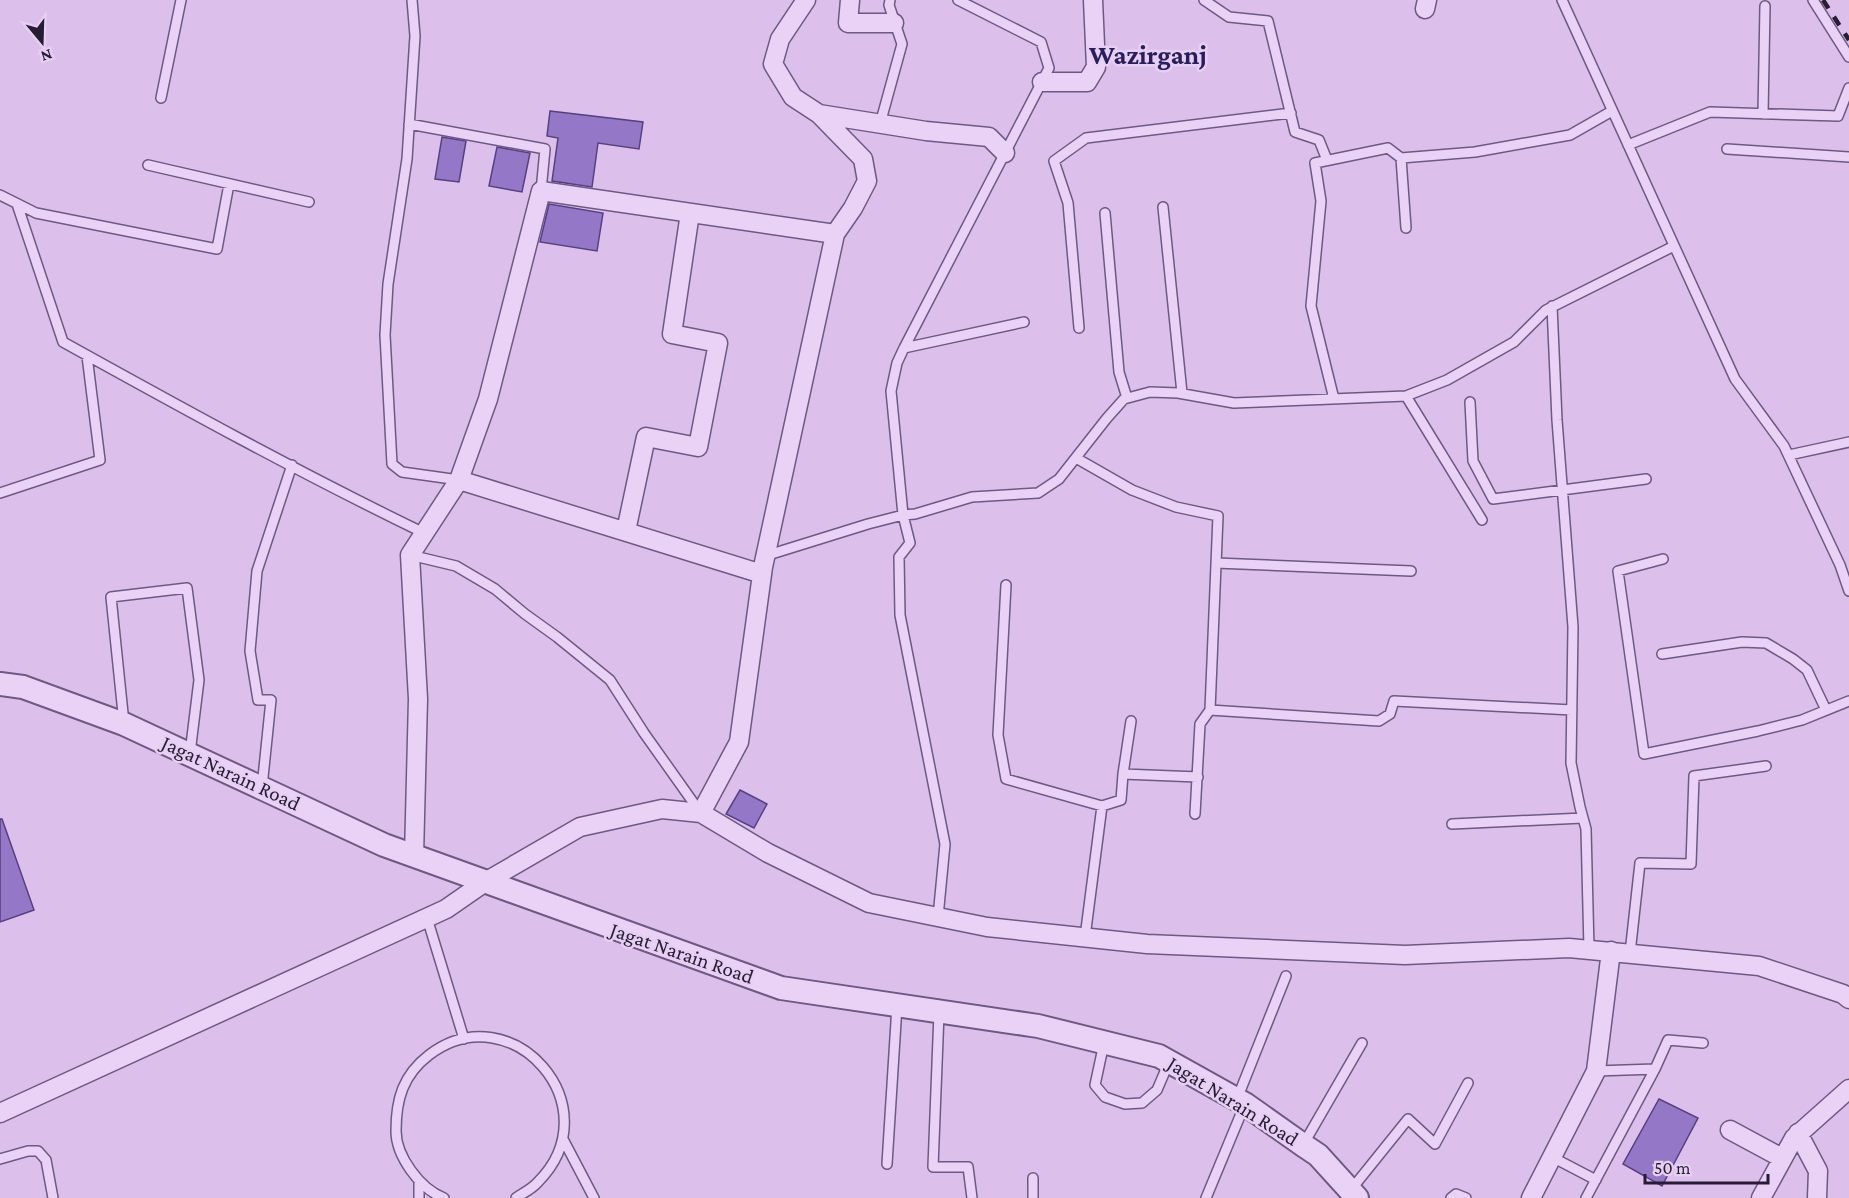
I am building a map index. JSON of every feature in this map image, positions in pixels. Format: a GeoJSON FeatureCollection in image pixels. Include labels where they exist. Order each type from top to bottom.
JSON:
{"type":"FeatureCollection","features":[{"type":"Feature","properties":{"kind":"street"},"geometry":{"type":"LineString","coordinates":[[701,813],[739,742],[764,565],[835,234],[854,208],[867,181],[863,159],[819,114],[793,97],[773,64],[780,39],[806,0]]}},
{"type":"Feature","properties":{"kind":"street"},"geometry":{"type":"LineString","coordinates":[[849,0],[848,23],[894,23]]}},
{"type":"Feature","properties":{"kind":"street"},"geometry":{"type":"LineString","coordinates":[[1042,82],[1087,82],[1096,67],[1093,0]]}},
{"type":"Feature","properties":{"kind":"street"},"geometry":{"type":"LineString","coordinates":[[819,114],[926,131],[989,137],[1005,153]]}},
{"type":"Feature","properties":{"kind":"street"},"geometry":{"type":"LineString","coordinates":[[414,856],[418,699],[410,555],[459,480],[488,399],[541,191],[835,234]]}},
{"type":"Feature","properties":{"kind":"street"},"geometry":{"type":"LineString","coordinates":[[626,531],[646,437],[698,447],[718,344],[672,334],[690,213]]}},
{"type":"Feature","properties":{"kind":"street"},"geometry":{"type":"LineString","coordinates":[[459,480],[626,531],[764,565]]}},
{"type":"Feature","properties":{"kind":"street","name":"Jagat Narain Road"},"geometry":{"type":"LineString","coordinates":[[0,684],[23,687],[124,724],[384,845],[781,988],[1038,1026],[1159,1056],[1241,1102],[1304,1145],[1318,1155],[1354,1194]]}},
{"type":"Feature","properties":{"kind":"street"},"geometry":{"type":"LineString","coordinates":[[0,1113],[447,909],[484,882],[580,827],[662,808],[701,813],[768,853],[869,903],[987,927],[1147,944],[1405,955],[1589,949],[1760,966],[1843,994],[1849,999]]}},
{"type":"Feature","properties":{"kind":"street"},"geometry":{"type":"LineString","coordinates":[[1531,1198],[1596,1071],[1611,951]]}},
{"type":"Feature","properties":{"kind":"street"},"geometry":{"type":"LineString","coordinates":[[1761,1198],[1798,1133],[1849,1089]]}},
{"type":"Feature","properties":{"kind":"street"},"geometry":{"type":"LineString","coordinates":[[1730,1130],[1782,1158]]}},
{"type":"Feature","properties":{"kind":"street"},"geometry":{"type":"LineString","coordinates":[[1798,1133],[1818,1171],[1817,1198]]}},
{"type":"Feature","properties":{"kind":"lane"},"geometry":{"type":"LineString","coordinates":[[161,98],[181,0]]}},
{"type":"Feature","properties":{"kind":"lane"},"geometry":{"type":"LineString","coordinates":[[412,0],[415,36],[407,159],[388,284],[385,335],[392,464],[402,472],[459,480]]}},
{"type":"Feature","properties":{"kind":"lane"},"geometry":{"type":"LineString","coordinates":[[880,124],[902,44],[889,5],[890,0]]}},
{"type":"Feature","properties":{"kind":"lane"},"geometry":{"type":"LineString","coordinates":[[938,917],[945,844],[900,615],[898,557],[910,543],[903,515],[891,391],[903,348],[1049,68],[1041,42],[958,0]]}},
{"type":"Feature","properties":{"kind":"lane"},"geometry":{"type":"LineString","coordinates":[[1204,0],[1229,17],[1269,21],[1295,132],[1319,140],[1327,160]]}},
{"type":"Feature","properties":{"kind":"lane"},"geometry":{"type":"LineString","coordinates":[[1562,0],[1735,379],[1789,455],[1840,565],[1849,591]]}},
{"type":"Feature","properties":{"kind":"lane"},"geometry":{"type":"LineString","coordinates":[[1813,0],[1849,57]]}},
{"type":"Feature","properties":{"kind":"lane"},"geometry":{"type":"LineString","coordinates":[[1763,114],[1765,6]]}},
{"type":"Feature","properties":{"kind":"lane"},"geometry":{"type":"LineString","coordinates":[[1628,144],[1710,112],[1838,116],[1849,88]]}},
{"type":"Feature","properties":{"kind":"lane"},"geometry":{"type":"LineString","coordinates":[[1334,399],[1311,306],[1321,201],[1315,162],[1388,148],[1401,158],[1476,152],[1570,135],[1612,111]]}},
{"type":"Feature","properties":{"kind":"lane"},"geometry":{"type":"LineString","coordinates":[[1079,328],[1068,203],[1054,160],[1086,138],[1291,113]]}},
{"type":"Feature","properties":{"kind":"lane"},"geometry":{"type":"LineString","coordinates":[[409,124],[545,149],[541,191]]}},
{"type":"Feature","properties":{"kind":"lane"},"geometry":{"type":"LineString","coordinates":[[1727,148],[1849,157]]}},
{"type":"Feature","properties":{"kind":"lane"},"geometry":{"type":"LineString","coordinates":[[1401,158],[1406,228]]}},
{"type":"Feature","properties":{"kind":"lane"},"geometry":{"type":"LineString","coordinates":[[148,165],[309,202]]}},
{"type":"Feature","properties":{"kind":"lane"},"geometry":{"type":"LineString","coordinates":[[0,195],[36,213],[217,249],[229,183]]}},
{"type":"Feature","properties":{"kind":"lane"},"geometry":{"type":"LineString","coordinates":[[17,204],[63,342],[367,506],[424,533]]}},
{"type":"Feature","properties":{"kind":"lane"},"geometry":{"type":"LineString","coordinates":[[1163,207],[1182,393]]}},
{"type":"Feature","properties":{"kind":"lane"},"geometry":{"type":"LineString","coordinates":[[1105,213],[1119,372],[1127,398]]}},
{"type":"Feature","properties":{"kind":"lane"},"geometry":{"type":"LineString","coordinates":[[764,565],[868,524],[915,514],[972,497],[1038,494],[1059,479],[1107,417],[1127,398],[1150,392],[1182,393],[1234,403],[1406,396],[1447,380],[1514,342],[1545,310],[1552,306],[1674,246]]}},
{"type":"Feature","properties":{"kind":"lane"},"geometry":{"type":"LineString","coordinates":[[1552,306],[1557,420],[1573,627],[1571,763],[1586,829],[1589,949]]}},
{"type":"Feature","properties":{"kind":"lane"},"geometry":{"type":"LineString","coordinates":[[903,348],[1024,322]]}},
{"type":"Feature","properties":{"kind":"lane"},"geometry":{"type":"LineString","coordinates":[[0,493],[100,460],[87,356]]}},
{"type":"Feature","properties":{"kind":"lane"},"geometry":{"type":"LineString","coordinates":[[1406,396],[1482,520]]}},
{"type":"Feature","properties":{"kind":"lane"},"geometry":{"type":"LineString","coordinates":[[1470,402],[1473,461],[1492,499],[1646,478]]}},
{"type":"Feature","properties":{"kind":"lane"},"geometry":{"type":"LineString","coordinates":[[1789,455],[1849,442]]}},
{"type":"Feature","properties":{"kind":"lane"},"geometry":{"type":"LineString","coordinates":[[1076,458],[1132,490],[1176,507],[1218,516],[1210,710],[1200,724],[1195,814]]}},
{"type":"Feature","properties":{"kind":"lane"},"geometry":{"type":"LineString","coordinates":[[262,787],[271,700],[258,700],[250,651],[257,571],[292,465]]}},
{"type":"Feature","properties":{"kind":"lane"},"geometry":{"type":"LineString","coordinates":[[410,555],[456,566],[495,589],[610,680],[644,733],[701,813]]}},
{"type":"Feature","properties":{"kind":"lane"},"geometry":{"type":"LineString","coordinates":[[1663,559],[1618,571],[1644,754],[1802,720],[1849,701]]}},
{"type":"Feature","properties":{"kind":"lane"},"geometry":{"type":"LineString","coordinates":[[1216,562],[1411,571]]}},
{"type":"Feature","properties":{"kind":"lane"},"geometry":{"type":"LineString","coordinates":[[1006,585],[998,735],[1006,779],[1102,806],[1121,800],[1131,721]]}},
{"type":"Feature","properties":{"kind":"lane"},"geometry":{"type":"LineString","coordinates":[[124,724],[111,597],[187,588],[199,680],[190,753]]}},
{"type":"Feature","properties":{"kind":"lane"},"geometry":{"type":"LineString","coordinates":[[1662,654],[1742,642],[1766,643],[1807,670],[1826,710]]}},
{"type":"Feature","properties":{"kind":"lane"},"geometry":{"type":"LineString","coordinates":[[1210,710],[1379,721],[1390,714],[1394,700],[1572,710]]}},
{"type":"Feature","properties":{"kind":"lane"},"geometry":{"type":"LineString","coordinates":[[1630,953],[1640,863],[1691,864],[1694,776],[1766,766]]}},
{"type":"Feature","properties":{"kind":"lane"},"geometry":{"type":"LineString","coordinates":[[1123,774],[1198,777]]}},
{"type":"Feature","properties":{"kind":"lane"},"geometry":{"type":"LineString","coordinates":[[1085,938],[1102,806]]}},
{"type":"Feature","properties":{"kind":"lane"},"geometry":{"type":"LineString","coordinates":[[1452,824],[1583,818]]}},
{"type":"Feature","properties":{"kind":"lane"},"geometry":{"type":"LineString","coordinates":[[428,918],[464,1039]]}},
{"type":"Feature","properties":{"kind":"lane"},"geometry":{"type":"LineString","coordinates":[[1206,1198],[1287,976]]}},
{"type":"Feature","properties":{"kind":"lane"},"geometry":{"type":"LineString","coordinates":[[887,1164],[897,1004]]}},
{"type":"Feature","properties":{"kind":"lane"},"geometry":{"type":"LineString","coordinates":[[939,1010],[933,1167],[968,1167],[972,1198]]}},
{"type":"Feature","properties":{"kind":"lane"},"geometry":{"type":"LineString","coordinates":[[444,1198],[419,1181],[404,1160],[396,1136],[398,1101],[403,1085],[418,1063],[439,1047],[464,1039],[492,1038],[518,1046],[540,1062],[556,1085],[564,1111],[562,1139],[554,1163],[537,1184],[516,1198]]}},
{"type":"Feature","properties":{"kind":"lane"},"geometry":{"type":"LineString","coordinates":[[1586,1198],[1655,1069],[1668,1040],[1702,1043]]}},
{"type":"Feature","properties":{"kind":"lane"},"geometry":{"type":"LineString","coordinates":[[1104,1042],[1095,1085],[1105,1096],[1125,1104],[1142,1102],[1157,1090],[1169,1062]]}},
{"type":"Feature","properties":{"kind":"lane"},"geometry":{"type":"LineString","coordinates":[[1304,1145],[1362,1042]]}},
{"type":"Feature","properties":{"kind":"lane"},"geometry":{"type":"LineString","coordinates":[[1596,1071],[1655,1069]]}},
{"type":"Feature","properties":{"kind":"lane"},"geometry":{"type":"LineString","coordinates":[[1354,1194],[1408,1119],[1435,1144],[1468,1083]]}},
{"type":"Feature","properties":{"kind":"lane"},"geometry":{"type":"LineString","coordinates":[[562,1139],[594,1198]]}},
{"type":"Feature","properties":{"kind":"lane"},"geometry":{"type":"LineString","coordinates":[[0,1159],[28,1151],[38,1151],[46,1160],[53,1198]]}},
{"type":"Feature","properties":{"kind":"lane"},"geometry":{"type":"LineString","coordinates":[[1552,1157],[1596,1180]]}},
{"type":"Feature","properties":{"kind":"lane"},"geometry":{"type":"LineString","coordinates":[[1033,1178],[1033,1198]]}},
{"type":"Feature","properties":{"kind":"lane"},"geometry":{"type":"LineString","coordinates":[[419,1181],[419,1198]]}},
{"type":"Feature","properties":{"kind":"lane"},"geometry":{"type":"LineString","coordinates":[[1451,1198],[1456,1194],[1466,1198]]}},
{"type":"Feature","properties":{"kind":"building"},"geometry":{"type":"Polygon","coordinates":[[[550,111],[643,122],[639,149],[598,143],[592,187],[552,181],[558,138],[547,136],[550,111]]]}},
{"type":"Feature","properties":{"kind":"building"},"geometry":{"type":"Polygon","coordinates":[[[442,137],[466,141],[459,182],[435,179],[442,137]]]}},
{"type":"Feature","properties":{"kind":"building"},"geometry":{"type":"Polygon","coordinates":[[[497,147],[530,153],[522,192],[489,186],[497,147]]]}},
{"type":"Feature","properties":{"kind":"building"},"geometry":{"type":"Polygon","coordinates":[[[549,204],[603,213],[597,251],[540,242],[549,204]]]}},
{"type":"Feature","properties":{"kind":"building"},"geometry":{"type":"Polygon","coordinates":[[[740,790],[767,804],[754,828],[726,814],[740,790]]]}},
{"type":"Feature","properties":{"kind":"building"},"geometry":{"type":"Polygon","coordinates":[[[0,819],[2,819],[34,910],[0,922],[0,819]]]}},
{"type":"Feature","properties":{"kind":"building"},"geometry":{"type":"Polygon","coordinates":[[[1659,1099],[1698,1118],[1662,1186],[1623,1164],[1659,1099]]]}},
{"type":"Feature","properties":{"kind":"railway"},"geometry":{"type":"LineString","coordinates":[[1823,0],[1849,40]]}},
{"type":"Feature","properties":{"kind":"district","name":"Wazirganj"},"geometry":{"type":"Point","coordinates":[1148,55]}}]}
